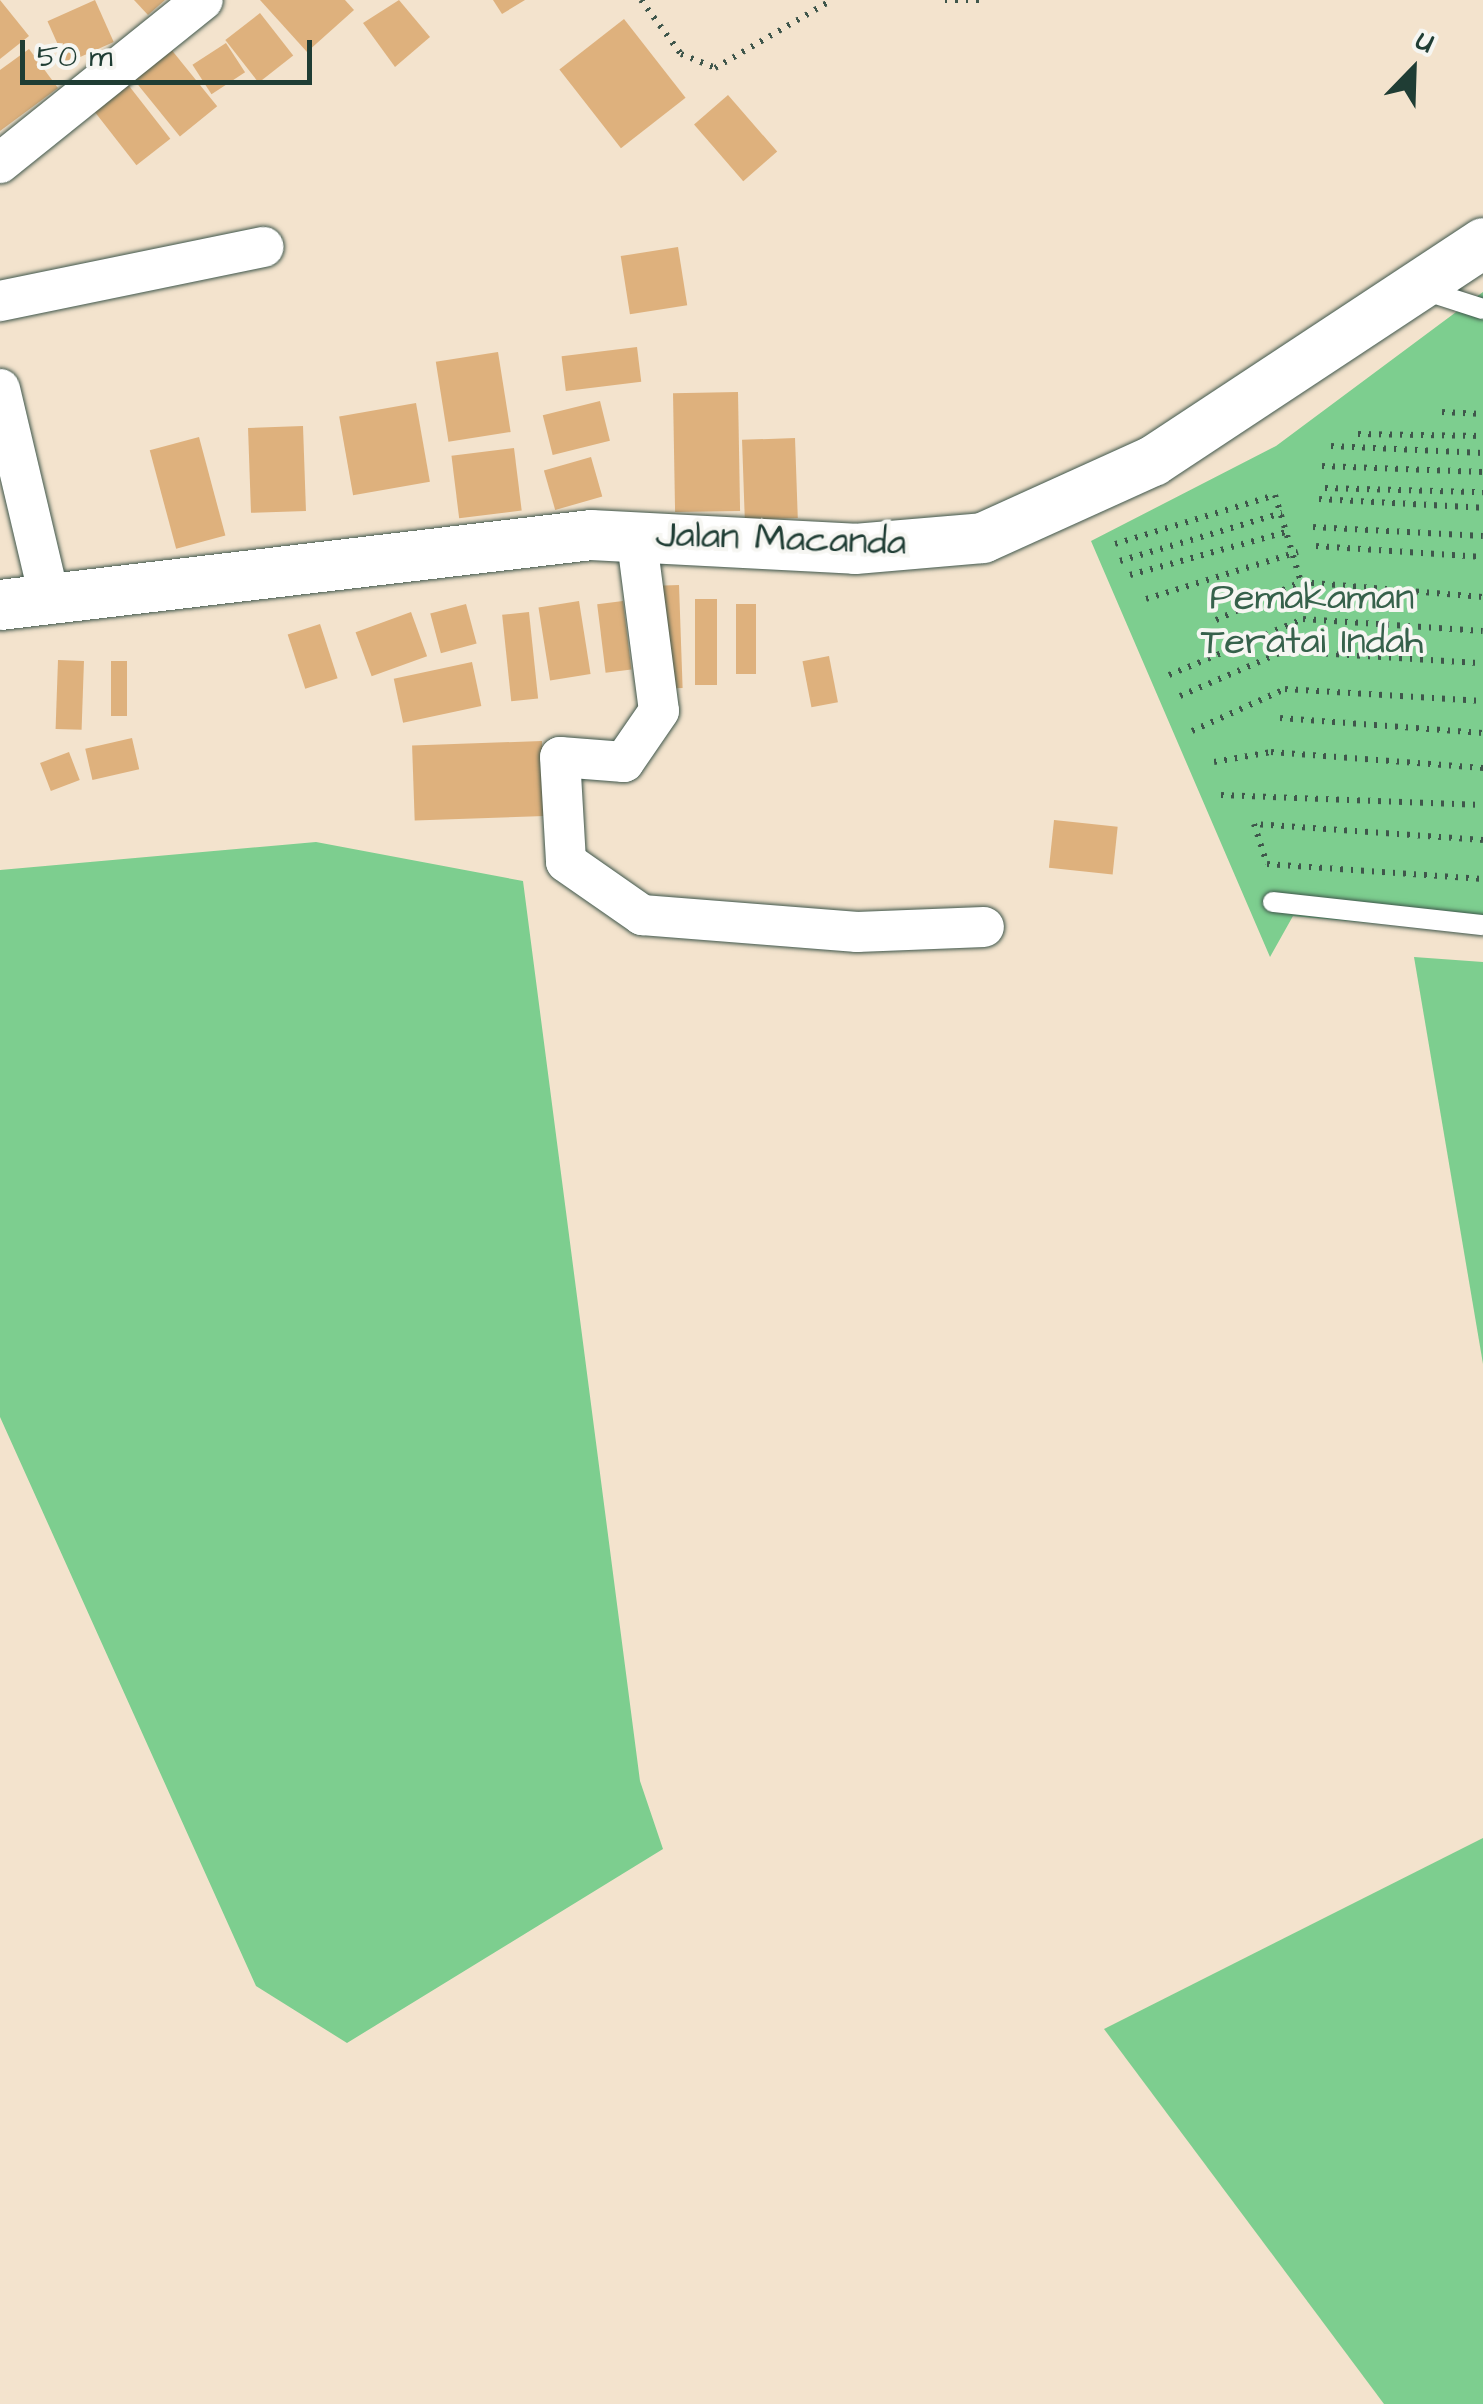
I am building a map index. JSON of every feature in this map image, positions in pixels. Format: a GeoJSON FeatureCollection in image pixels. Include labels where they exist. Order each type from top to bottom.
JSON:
{"type":"FeatureCollection","features":[{"type":"Feature","properties":{"kind":"street"},"geometry":{"type":"LineString","coordinates":[[0,163],[203,0]]}},
{"type":"Feature","properties":{"kind":"street","name":"Jalan Macanda"},"geometry":{"type":"LineString","coordinates":[[0,605],[636,534],[854,549],[983,538],[1153,461],[1483,242]]}},
{"type":"Feature","properties":{"kind":"street"},"geometry":{"type":"LineString","coordinates":[[0,301],[264,248]]}},
{"type":"Feature","properties":{"kind":"street"},"geometry":{"type":"LineString","coordinates":[[0,388],[48,597]]}},
{"type":"Feature","properties":{"kind":"street"},"geometry":{"type":"LineString","coordinates":[[636,534],[660,711],[624,762],[560,757],[566,862],[642,915],[857,932],[984,927]]}},
{"type":"Feature","properties":{"kind":"lane"},"geometry":{"type":"LineString","coordinates":[[1418,287],[1483,309]]}},
{"type":"Feature","properties":{"kind":"lane"},"geometry":{"type":"LineString","coordinates":[[1274,902],[1483,925]]}},
{"type":"Feature","properties":{"kind":"path"},"geometry":{"type":"LineString","coordinates":[[641,0],[682,54],[715,68],[832,0]]}},
{"type":"Feature","properties":{"kind":"path"},"geometry":{"type":"LineString","coordinates":[[945,0],[979,0]]}},
{"type":"Feature","properties":{"kind":"path"},"geometry":{"type":"LineString","coordinates":[[1442,412],[1483,414]]}},
{"type":"Feature","properties":{"kind":"path"},"geometry":{"type":"LineString","coordinates":[[1358,434],[1483,436]]}},
{"type":"Feature","properties":{"kind":"path"},"geometry":{"type":"LineString","coordinates":[[1331,446],[1483,453]]}},
{"type":"Feature","properties":{"kind":"path"},"geometry":{"type":"LineString","coordinates":[[1322,466],[1483,472]]}},
{"type":"Feature","properties":{"kind":"path"},"geometry":{"type":"LineString","coordinates":[[1326,488],[1483,492]]}},
{"type":"Feature","properties":{"kind":"path"},"geometry":{"type":"LineString","coordinates":[[1115,544],[1275,495],[1298,552],[1300,582]]}},
{"type":"Feature","properties":{"kind":"path"},"geometry":{"type":"LineString","coordinates":[[1318,499],[1483,508]]}},
{"type":"Feature","properties":{"kind":"path"},"geometry":{"type":"LineString","coordinates":[[1120,561],[1282,513]]}},
{"type":"Feature","properties":{"kind":"path"},"geometry":{"type":"LineString","coordinates":[[1313,527],[1483,536]]}},
{"type":"Feature","properties":{"kind":"path"},"geometry":{"type":"LineString","coordinates":[[1130,576],[1290,531]]}},
{"type":"Feature","properties":{"kind":"path"},"geometry":{"type":"LineString","coordinates":[[1316,546],[1483,557]]}},
{"type":"Feature","properties":{"kind":"path"},"geometry":{"type":"LineString","coordinates":[[1146,600],[1298,552]]}},
{"type":"Feature","properties":{"kind":"path"},"geometry":{"type":"LineString","coordinates":[[1216,620],[1300,582],[1483,597]]}},
{"type":"Feature","properties":{"kind":"path"},"geometry":{"type":"LineString","coordinates":[[1168,675],[1302,618],[1483,631]]}},
{"type":"Feature","properties":{"kind":"path"},"geometry":{"type":"LineString","coordinates":[[1180,696],[1284,651],[1483,663]]}},
{"type":"Feature","properties":{"kind":"path"},"geometry":{"type":"LineString","coordinates":[[1192,731],[1285,689],[1483,701]]}},
{"type":"Feature","properties":{"kind":"path"},"geometry":{"type":"LineString","coordinates":[[1280,718],[1483,732]]}},
{"type":"Feature","properties":{"kind":"path"},"geometry":{"type":"LineString","coordinates":[[1214,762],[1272,752],[1483,768]]}},
{"type":"Feature","properties":{"kind":"path"},"geometry":{"type":"LineString","coordinates":[[1221,795],[1483,806]]}},
{"type":"Feature","properties":{"kind":"path"},"geometry":{"type":"LineString","coordinates":[[1483,840],[1254,824],[1267,864],[1483,879]]}},
{"type":"Feature","properties":{"kind":"green space","name":"Pemakaman Teratai Indah"},"geometry":{"type":"Polygon","coordinates":[[[1483,292],[1483,933],[1293,916],[1270,957],[1091,541],[1276,446],[1483,292]]]}},
{"type":"Feature","properties":{"kind":"green space"},"geometry":{"type":"Polygon","coordinates":[[[316,842],[523,881],[640,1781],[663,1849],[347,2043],[256,1986],[0,1417],[0,870],[316,842]]]}},
{"type":"Feature","properties":{"kind":"green space"},"geometry":{"type":"Polygon","coordinates":[[[1414,957],[1483,962],[1483,1364],[1414,957]]]}},
{"type":"Feature","properties":{"kind":"green space"},"geometry":{"type":"Polygon","coordinates":[[[1483,1838],[1483,2404],[1384,2404],[1104,2029],[1483,1838]]]}},
{"type":"Feature","properties":{"kind":"building"},"geometry":{"type":"Polygon","coordinates":[[[0,0],[29,36],[0,59],[0,0]]]}},
{"type":"Feature","properties":{"kind":"building"},"geometry":{"type":"Polygon","coordinates":[[[95,0],[114,42],[66,63],[47,21],[95,0]]]}},
{"type":"Feature","properties":{"kind":"building"},"geometry":{"type":"Polygon","coordinates":[[[134,0],[165,0],[148,15],[134,0]]]}},
{"type":"Feature","properties":{"kind":"building"},"geometry":{"type":"Polygon","coordinates":[[[260,0],[345,0],[354,10],[307,52],[260,0]]]}},
{"type":"Feature","properties":{"kind":"building"},"geometry":{"type":"Polygon","coordinates":[[[399,0],[430,37],[395,67],[363,23],[399,0]]]}},
{"type":"Feature","properties":{"kind":"building"},"geometry":{"type":"Polygon","coordinates":[[[493,0],[525,0],[502,14],[493,0]]]}},
{"type":"Feature","properties":{"kind":"building"},"geometry":{"type":"Polygon","coordinates":[[[260,13],[293,56],[259,83],[225,40],[260,13]]]}},
{"type":"Feature","properties":{"kind":"building"},"geometry":{"type":"Polygon","coordinates":[[[624,19],[686,98],[621,148],[559,69],[624,19]]]}},
{"type":"Feature","properties":{"kind":"building"},"geometry":{"type":"Polygon","coordinates":[[[226,43],[245,72],[212,94],[192,65],[226,43]]]}},
{"type":"Feature","properties":{"kind":"building"},"geometry":{"type":"Polygon","coordinates":[[[170,48],[217,106],[180,136],[133,78],[170,48]]]}},
{"type":"Feature","properties":{"kind":"building"},"geometry":{"type":"Polygon","coordinates":[[[29,49],[58,88],[0,131],[0,70],[29,49]]]}},
{"type":"Feature","properties":{"kind":"building"},"geometry":{"type":"Polygon","coordinates":[[[126,82],[170,139],[136,165],[92,108],[126,82]]]}},
{"type":"Feature","properties":{"kind":"building"},"geometry":{"type":"Polygon","coordinates":[[[728,95],[777,152],[743,181],[694,125],[728,95]]]}},
{"type":"Feature","properties":{"kind":"building"},"geometry":{"type":"Polygon","coordinates":[[[678,247],[687,305],[630,314],[621,256],[678,247]]]}},
{"type":"Feature","properties":{"kind":"building"},"geometry":{"type":"Polygon","coordinates":[[[637,347],[641,382],[566,391],[562,356],[637,347]]]}},
{"type":"Feature","properties":{"kind":"building"},"geometry":{"type":"Polygon","coordinates":[[[498,352],[511,432],[448,442],[436,362],[498,352]]]}},
{"type":"Feature","properties":{"kind":"building"},"geometry":{"type":"Polygon","coordinates":[[[738,392],[740,511],[675,512],[673,393],[738,392]]]}},
{"type":"Feature","properties":{"kind":"building"},"geometry":{"type":"Polygon","coordinates":[[[600,401],[610,441],[553,455],[543,415],[600,401]]]}},
{"type":"Feature","properties":{"kind":"building"},"geometry":{"type":"Polygon","coordinates":[[[416,403],[430,482],[353,495],[339,417],[416,403]]]}},
{"type":"Feature","properties":{"kind":"building"},"geometry":{"type":"Polygon","coordinates":[[[303,426],[306,511],[251,513],[248,428],[303,426]]]}},
{"type":"Feature","properties":{"kind":"building"},"geometry":{"type":"Polygon","coordinates":[[[199,437],[225,536],[176,549],[150,450],[199,437]]]}},
{"type":"Feature","properties":{"kind":"building"},"geometry":{"type":"Polygon","coordinates":[[[795,438],[798,518],[745,520],[742,440],[795,438]]]}},
{"type":"Feature","properties":{"kind":"building"},"geometry":{"type":"Polygon","coordinates":[[[514,448],[522,511],[459,518],[451,456],[514,448]]]}},
{"type":"Feature","properties":{"kind":"building"},"geometry":{"type":"Polygon","coordinates":[[[591,457],[602,496],[555,510],[544,471],[591,457]]]}},
{"type":"Feature","properties":{"kind":"building"},"geometry":{"type":"Polygon","coordinates":[[[679,585],[683,688],[661,689],[657,586],[679,585]]]}},
{"type":"Feature","properties":{"kind":"building"},"geometry":{"type":"Polygon","coordinates":[[[695,599],[717,599],[717,685],[695,685],[695,599]]]}},
{"type":"Feature","properties":{"kind":"building"},"geometry":{"type":"Polygon","coordinates":[[[579,601],[591,674],[550,681],[539,607],[579,601]]]}},
{"type":"Feature","properties":{"kind":"building"},"geometry":{"type":"Polygon","coordinates":[[[623,601],[631,669],[606,673],[597,604],[623,601]]]}},
{"type":"Feature","properties":{"kind":"building"},"geometry":{"type":"Polygon","coordinates":[[[466,604],[477,644],[441,653],[430,614],[466,604]]]}},
{"type":"Feature","properties":{"kind":"building"},"geometry":{"type":"Polygon","coordinates":[[[736,604],[756,604],[756,674],[736,674],[736,604]]]}},
{"type":"Feature","properties":{"kind":"building"},"geometry":{"type":"Polygon","coordinates":[[[411,612],[427,656],[372,676],[356,632],[411,612]]]}},
{"type":"Feature","properties":{"kind":"building"},"geometry":{"type":"Polygon","coordinates":[[[529,612],[538,699],[511,701],[502,615],[529,612]]]}},
{"type":"Feature","properties":{"kind":"building"},"geometry":{"type":"Polygon","coordinates":[[[320,624],[338,678],[305,689],[288,635],[320,624]]]}},
{"type":"Feature","properties":{"kind":"building"},"geometry":{"type":"Polygon","coordinates":[[[829,656],[838,702],[811,707],[802,661],[829,656]]]}},
{"type":"Feature","properties":{"kind":"building"},"geometry":{"type":"Polygon","coordinates":[[[58,660],[84,661],[82,730],[56,729],[58,660]]]}},
{"type":"Feature","properties":{"kind":"building"},"geometry":{"type":"Polygon","coordinates":[[[111,661],[127,661],[127,716],[111,716],[111,661]]]}},
{"type":"Feature","properties":{"kind":"building"},"geometry":{"type":"Polygon","coordinates":[[[472,662],[481,706],[403,723],[394,679],[472,662]]]}},
{"type":"Feature","properties":{"kind":"building"},"geometry":{"type":"Polygon","coordinates":[[[132,738],[139,769],[92,780],[85,749],[132,738]]]}},
{"type":"Feature","properties":{"kind":"building"},"geometry":{"type":"Polygon","coordinates":[[[542,741],[545,816],[415,820],[412,746],[542,741]]]}},
{"type":"Feature","properties":{"kind":"building"},"geometry":{"type":"Polygon","coordinates":[[[69,752],[80,780],[51,791],[40,763],[69,752]]]}},
{"type":"Feature","properties":{"kind":"building"},"geometry":{"type":"Polygon","coordinates":[[[1054,820],[1118,827],[1113,874],[1049,868],[1054,820]]]}}]}
